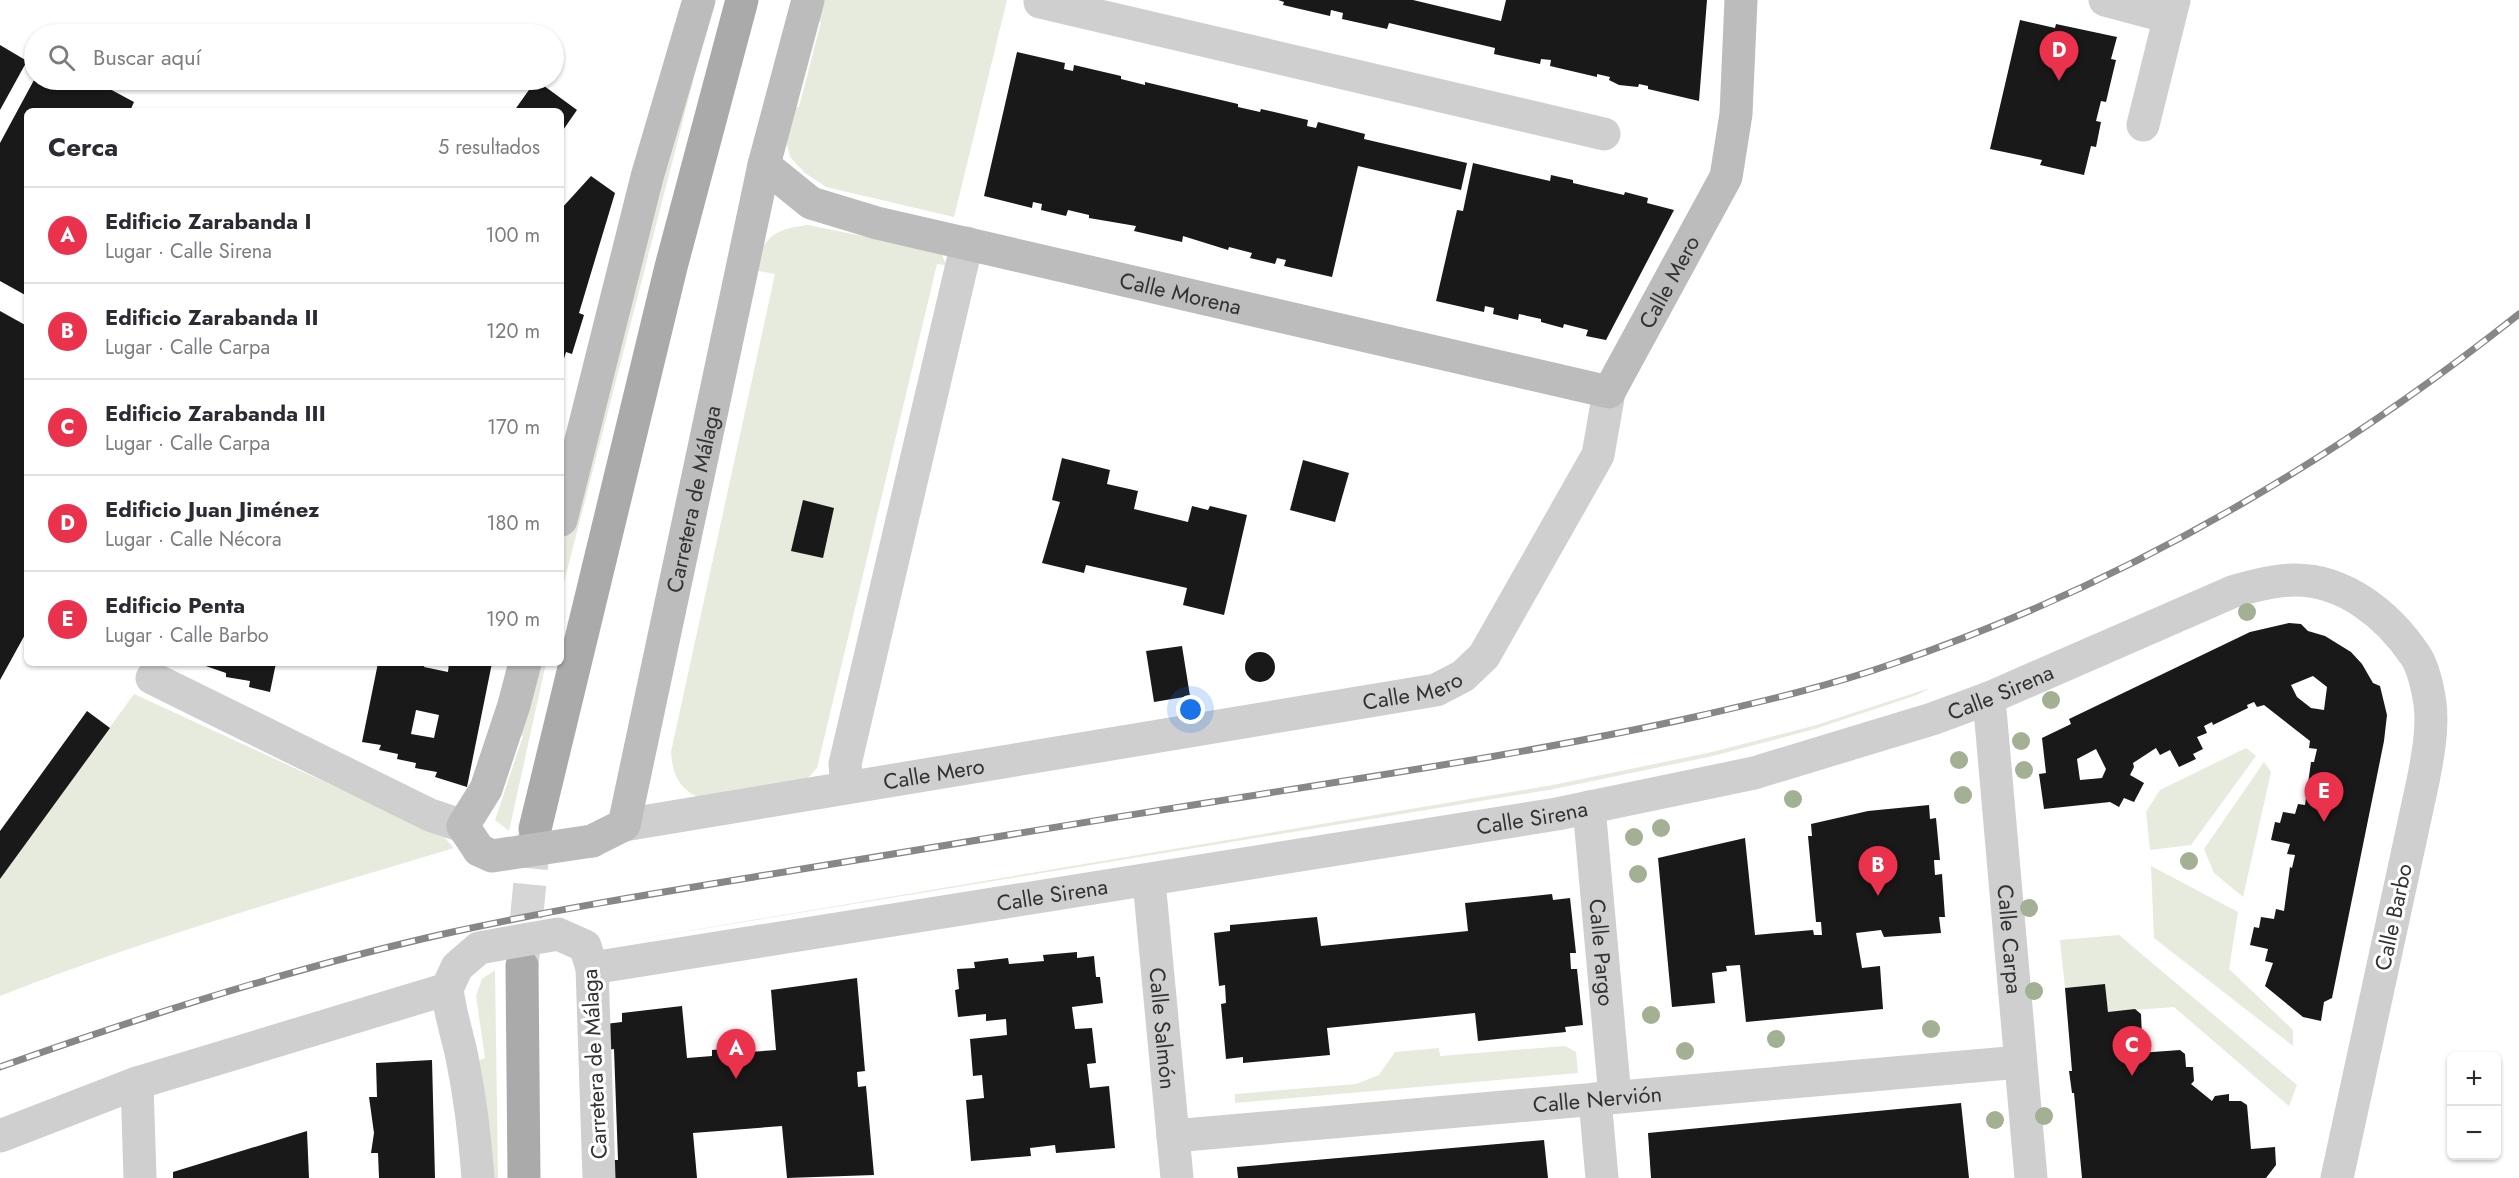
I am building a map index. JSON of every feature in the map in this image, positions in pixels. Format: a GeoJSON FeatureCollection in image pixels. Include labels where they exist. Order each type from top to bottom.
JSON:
{"type":"FeatureCollection","features":[{"type":"Feature","properties":{"kind":"main road"},"geometry":{"type":"LineString","coordinates":[[535,829],[671,267],[742,0]]}},
{"type":"Feature","properties":{"kind":"main road"},"geometry":{"type":"LineString","coordinates":[[522,966],[524,1178]]}},
{"type":"Feature","properties":{"kind":"street"},"geometry":{"type":"LineString","coordinates":[[564,508],[647,177],[699,0]]}},
{"type":"Feature","properties":{"kind":"street","name":"Carretera de Málaga"},"geometry":{"type":"LineString","coordinates":[[624,825],[764,165],[808,0]]}},
{"type":"Feature","properties":{"kind":"street","name":"Calle Mero"},"geometry":{"type":"LineString","coordinates":[[624,825],[1436,690],[1463,676],[1484,656],[1598,455],[1610,392],[1725,177],[1736,114],[1741,0]]}},
{"type":"Feature","properties":{"kind":"street"},"geometry":{"type":"LineString","coordinates":[[2105,0],[2172,8],[2143,125]]}},
{"type":"Feature","properties":{"kind":"street"},"geometry":{"type":"LineString","coordinates":[[1040,2],[1604,134]]}},
{"type":"Feature","properties":{"kind":"street","name":"Calle Morena"},"geometry":{"type":"LineString","coordinates":[[764,165],[811,203],[876,223],[1348,334],[1610,392]]}},
{"type":"Feature","properties":{"kind":"street"},"geometry":{"type":"LineString","coordinates":[[847,787],[845,764],[967,243]]}},
{"type":"Feature","properties":{"kind":"street","name":"Calle Sirena"},"geometry":{"type":"LineString","coordinates":[[592,968],[1149,881],[1589,807],[1754,773],[1932,719],[1989,698],[2232,592],[2258,584],[2296,580],[2338,586],[2378,612],[2417,656]]}},
{"type":"Feature","properties":{"kind":"street","name":"Calle Barbo"},"geometry":{"type":"LineString","coordinates":[[2337,1178],[2430,747],[2430,704],[2417,656]]}},
{"type":"Feature","properties":{"kind":"street"},"geometry":{"type":"LineString","coordinates":[[471,838],[524,666]]}},
{"type":"Feature","properties":{"kind":"street"},"geometry":{"type":"LineString","coordinates":[[152,678],[430,815],[471,838],[492,856],[592,841],[624,825]]}},
{"type":"Feature","properties":{"kind":"street","name":"Calle Carpa"},"geometry":{"type":"LineString","coordinates":[[1989,698],[2031,1178]]}},
{"type":"Feature","properties":{"kind":"street","name":"Calle Pargo"},"geometry":{"type":"LineString","coordinates":[[1589,807],[1605,1098],[1602,1178]]}},
{"type":"Feature","properties":{"kind":"street","name":"Calle Salmón"},"geometry":{"type":"LineString","coordinates":[[1149,881],[1177,1178]]}},
{"type":"Feature","properties":{"kind":"street","name":"Carretera de Málaga"},"geometry":{"type":"LineString","coordinates":[[447,989],[457,966],[479,948],[558,934],[585,946],[592,968],[598,1178]]}},
{"type":"Feature","properties":{"kind":"street"},"geometry":{"type":"LineString","coordinates":[[0,1136],[137,1083],[447,989],[450,1013],[462,1054],[472,1111],[478,1178]]}},
{"type":"Feature","properties":{"kind":"street","name":"Calle Nervión"},"geometry":{"type":"LineString","coordinates":[[1173,1136],[2020,1062]]}},
{"type":"Feature","properties":{"kind":"street"},"geometry":{"type":"LineString","coordinates":[[137,1083],[140,1178]]}},
{"type":"Feature","properties":{"kind":"shaded area"},"geometry":{"type":"Polygon","coordinates":[[[708,0],[714,0],[564,582],[564,539],[708,0]]]}},
{"type":"Feature","properties":{"kind":"shaded area"},"geometry":{"type":"Polygon","coordinates":[[[817,0],[1007,0],[954,217],[826,187],[805,173],[790,157],[784,132],[790,106],[799,107],[821,22],[811,19],[817,0]]]}},
{"type":"Feature","properties":{"kind":"shaded area"},"geometry":{"type":"Polygon","coordinates":[[[808,225],[941,252],[946,265],[937,264],[817,768],[807,779],[699,798],[681,785],[675,774],[671,752],[775,274],[754,270],[766,242],[778,232],[808,225]]]}},
{"type":"Feature","properties":{"kind":"shaded area"},"geometry":{"type":"Polygon","coordinates":[[[531,666],[545,666],[509,831],[495,820],[523,736],[515,734],[531,666]]]}},
{"type":"Feature","properties":{"kind":"shaded area"},"geometry":{"type":"Polygon","coordinates":[[[1930,688],[1917,695],[1815,729],[1713,756],[1554,789],[616,943],[1553,785],[1712,752],[1813,726],[1930,688]]]}},
{"type":"Feature","properties":{"kind":"shaded area"},"geometry":{"type":"Polygon","coordinates":[[[134,694],[444,837],[454,848],[168,936],[0,996],[0,879],[134,694]]]}},
{"type":"Feature","properties":{"kind":"shaded area"},"geometry":{"type":"Polygon","coordinates":[[[2246,748],[2256,756],[2191,845],[2150,850],[2146,812],[2160,790],[2246,748]]]}},
{"type":"Feature","properties":{"kind":"shaded area"},"geometry":{"type":"Polygon","coordinates":[[[2264,762],[2271,772],[2243,897],[2214,873],[2204,849],[2264,762]]]}},
{"type":"Feature","properties":{"kind":"shaded area"},"geometry":{"type":"Polygon","coordinates":[[[2151,866],[2238,912],[2229,969],[2293,1030],[2293,1046],[2154,938],[2151,866]]]}},
{"type":"Feature","properties":{"kind":"shaded area"},"geometry":{"type":"Polygon","coordinates":[[[2119,935],[2297,1085],[2289,1106],[2174,1007],[2108,1012],[2105,984],[2065,988],[2060,940],[2119,935]]]}},
{"type":"Feature","properties":{"kind":"shaded area"},"geometry":{"type":"Polygon","coordinates":[[[495,970],[498,1178],[486,1178],[474,1063],[485,1058],[476,996],[482,979],[495,970]]]}},
{"type":"Feature","properties":{"kind":"shaded area"},"geometry":{"type":"Polygon","coordinates":[[[1565,1046],[1576,1052],[1578,1073],[1235,1103],[1235,1094],[1356,1084],[1379,1075],[1395,1052],[1439,1048],[1440,1056],[1565,1046]]]}},
{"type":"Feature","properties":{"kind":"building"},"geometry":{"type":"Polygon","coordinates":[[[1278,0],[1413,0],[1501,21],[1506,0],[1707,0],[1699,101],[1648,89],[1648,86],[1639,84],[1638,87],[1619,85],[1609,80],[1610,77],[1597,74],[1597,77],[1550,66],[1551,60],[1541,59],[1540,64],[1494,54],[1495,48],[1389,23],[1387,29],[1342,19],[1343,13],[1331,10],[1330,16],[1283,5],[1284,2],[1278,0]]]}},
{"type":"Feature","properties":{"kind":"building"},"geometry":{"type":"Polygon","coordinates":[[[2020,20],[2055,28],[2056,24],[2117,37],[2111,59],[2116,60],[2106,102],[2101,101],[2096,121],[2101,122],[2096,147],[2091,146],[2084,175],[2040,165],[2042,160],[1990,149],[2020,20]]]}},
{"type":"Feature","properties":{"kind":"building"},"geometry":{"type":"Polygon","coordinates":[[[0,45],[24,59],[24,66],[0,110],[0,45]]]}},
{"type":"Feature","properties":{"kind":"building"},"geometry":{"type":"Polygon","coordinates":[[[1017,52],[1065,63],[1064,69],[1073,71],[1074,65],[1121,76],[1121,79],[1145,85],[1145,82],[1238,104],[1238,107],[1260,112],[1261,109],[1308,120],[1307,126],[1316,128],[1318,122],[1365,134],[1364,139],[1467,163],[1461,190],[1358,166],[1332,277],[1284,266],[1286,260],[1277,258],[1275,264],[1250,258],[1252,253],[1229,247],[1228,250],[1183,236],[1182,242],[1134,231],[1136,226],[1089,218],[1089,215],[1068,210],[1066,216],[1041,210],[1042,204],[1033,202],[1032,208],[984,196],[1017,52]]]}},
{"type":"Feature","properties":{"kind":"building"},"geometry":{"type":"Polygon","coordinates":[[[29,90],[112,90],[134,102],[131,108],[24,108],[24,294],[0,281],[0,143],[29,90]]]}},
{"type":"Feature","properties":{"kind":"building"},"geometry":{"type":"Polygon","coordinates":[[[529,90],[550,90],[577,110],[564,129],[564,108],[516,108],[529,90]]]}},
{"type":"Feature","properties":{"kind":"building"},"geometry":{"type":"Polygon","coordinates":[[[1473,163],[1550,181],[1551,175],[1573,180],[1573,183],[1624,195],[1625,192],[1648,198],[1647,203],[1674,210],[1606,340],[1586,336],[1588,330],[1564,324],[1563,328],[1541,322],[1541,319],[1519,314],[1518,320],[1493,314],[1494,308],[1485,306],[1484,312],[1436,301],[1457,210],[1463,211],[1473,163]]]}},
{"type":"Feature","properties":{"kind":"building"},"geometry":{"type":"Polygon","coordinates":[[[591,176],[615,193],[579,313],[584,315],[572,354],[566,352],[564,359],[564,206],[591,176]]]}},
{"type":"Feature","properties":{"kind":"building"},"geometry":{"type":"Polygon","coordinates":[[[0,311],[24,324],[24,636],[0,680],[0,311]]]}},
{"type":"Feature","properties":{"kind":"building"},"geometry":{"type":"Polygon","coordinates":[[[1062,458],[1110,470],[1107,484],[1138,491],[1134,509],[1188,522],[1192,506],[1208,510],[1210,506],[1247,515],[1224,615],[1183,605],[1187,588],[1086,565],[1084,573],[1042,563],[1060,502],[1052,500],[1062,458]]]}},
{"type":"Feature","properties":{"kind":"building"},"geometry":{"type":"Polygon","coordinates":[[[1303,460],[1349,473],[1335,522],[1290,510],[1303,460]]]}},
{"type":"Feature","properties":{"kind":"building"},"geometry":{"type":"Polygon","coordinates":[[[803,500],[834,508],[823,558],[791,551],[803,500]]]}},
{"type":"Feature","properties":{"kind":"building"},"geometry":{"type":"Polygon","coordinates":[[[2289,623],[2301,624],[2308,631],[2325,636],[2351,652],[2362,664],[2373,683],[2380,686],[2387,715],[2384,741],[2332,998],[2324,1002],[2321,1021],[2303,1017],[2265,986],[2273,963],[2265,961],[2268,949],[2250,945],[2254,927],[2259,928],[2261,917],[2274,919],[2276,909],[2284,911],[2290,867],[2292,868],[2295,855],[2287,854],[2290,844],[2271,840],[2275,822],[2280,823],[2283,812],[2295,814],[2298,804],[2305,805],[2311,762],[2314,762],[2317,749],[2309,748],[2310,741],[2264,705],[2257,707],[2254,702],[2247,705],[2248,708],[2213,725],[2212,722],[2204,726],[2207,733],[2197,737],[2203,749],[2193,754],[2196,759],[2179,767],[2170,750],[2160,755],[2156,748],[2133,763],[2134,767],[2130,775],[2144,783],[2134,802],[2124,798],[2119,807],[2110,802],[2044,809],[2039,774],[2046,773],[2042,738],[2071,724],[2069,719],[2250,632],[2289,623]],[[2313,676],[2291,685],[2297,697],[2311,708],[2324,710],[2327,687],[2313,676]],[[2096,749],[2077,759],[2080,780],[2102,778],[2106,769],[2096,749]]]}},
{"type":"Feature","properties":{"kind":"building"},"geometry":{"type":"Polygon","coordinates":[[[1182,646],[1190,696],[1154,702],[1146,651],[1182,646]]]}},
{"type":"Feature","properties":{"kind":"building"},"geometry":{"type":"Polygon","coordinates":[[[1260,652],[1271,656],[1275,667],[1271,678],[1260,682],[1249,678],[1245,667],[1249,656],[1260,652]]]}},
{"type":"Feature","properties":{"kind":"building"},"geometry":{"type":"Polygon","coordinates":[[[206,666],[275,666],[270,692],[249,687],[250,681],[226,677],[226,673],[206,666]]]}},
{"type":"Feature","properties":{"kind":"building"},"geometry":{"type":"Polygon","coordinates":[[[377,666],[424,666],[448,672],[449,666],[491,666],[467,787],[435,777],[437,772],[415,768],[416,763],[397,759],[398,754],[379,750],[381,745],[362,742],[377,666]],[[416,710],[411,734],[434,738],[439,715],[416,710]]]}},
{"type":"Feature","properties":{"kind":"building"},"geometry":{"type":"Polygon","coordinates":[[[87,711],[110,728],[0,879],[0,831],[87,711]]]}},
{"type":"Feature","properties":{"kind":"building"},"geometry":{"type":"Polygon","coordinates":[[[1929,805],[1930,819],[1936,818],[1940,860],[1934,860],[1935,875],[1942,874],[1945,917],[1939,917],[1941,933],[1884,937],[1881,930],[1856,933],[1862,968],[1880,966],[1883,1009],[1746,1022],[1740,965],[1726,966],[1727,971],[1712,973],[1715,1003],[1672,1007],[1658,858],[1745,838],[1755,935],[1813,930],[1814,935],[1822,935],[1821,922],[1816,922],[1808,836],[1812,836],[1811,824],[1868,811],[1929,805]]]}},
{"type":"Feature","properties":{"kind":"building"},"geometry":{"type":"Polygon","coordinates":[[[1552,894],[1553,900],[1570,898],[1576,953],[1570,953],[1571,969],[1577,969],[1583,1025],[1565,1027],[1566,1032],[1478,1041],[1475,1013],[1327,1028],[1330,1055],[1243,1063],[1243,1057],[1226,1059],[1221,1004],[1226,1003],[1225,985],[1219,986],[1214,933],[1230,931],[1230,925],[1317,917],[1321,946],[1468,931],[1465,903],[1552,894]]]}},
{"type":"Feature","properties":{"kind":"building"},"geometry":{"type":"Polygon","coordinates":[[[1077,952],[1077,958],[1094,956],[1096,977],[1100,977],[1103,1003],[1072,1007],[1075,1029],[1092,1028],[1096,1063],[1087,1064],[1090,1088],[1109,1086],[1115,1148],[1056,1153],[1055,1145],[1030,1148],[1031,1156],[971,1161],[966,1100],[984,1098],[982,1075],[973,1076],[970,1039],[1007,1035],[1006,1019],[986,1021],[986,1014],[958,1017],[955,990],[959,989],[957,969],[975,968],[974,962],[1008,958],[1009,964],[1044,961],[1043,955],[1077,952]]]}},
{"type":"Feature","properties":{"kind":"building"},"geometry":{"type":"Polygon","coordinates":[[[857,978],[865,1071],[857,1072],[858,1087],[866,1086],[874,1175],[787,1178],[782,1126],[693,1133],[697,1178],[612,1178],[610,1160],[618,1160],[614,1049],[608,1050],[605,1024],[622,1022],[622,1013],[682,1006],[687,1058],[712,1056],[712,1050],[749,1047],[749,1052],[776,1050],[771,990],[857,978]]]}},
{"type":"Feature","properties":{"kind":"building"},"geometry":{"type":"Polygon","coordinates":[[[2105,984],[2108,1012],[2135,1009],[2141,1014],[2142,1037],[2138,1037],[2139,1053],[2180,1050],[2185,1054],[2186,1067],[2193,1067],[2194,1081],[2191,1084],[2212,1101],[2215,1096],[2229,1094],[2229,1101],[2241,1101],[2247,1105],[2251,1149],[2275,1147],[2276,1165],[2266,1178],[2082,1178],[2074,1093],[2072,1093],[2069,1071],[2072,1071],[2065,988],[2105,984]]]}},
{"type":"Feature","properties":{"kind":"building"},"geometry":{"type":"Polygon","coordinates":[[[432,1060],[435,1178],[379,1178],[378,1153],[371,1153],[374,1133],[369,1097],[377,1097],[376,1063],[432,1060]]]}},
{"type":"Feature","properties":{"kind":"building"},"geometry":{"type":"Polygon","coordinates":[[[1961,1103],[1969,1178],[1651,1178],[1648,1133],[1961,1103]]]}},
{"type":"Feature","properties":{"kind":"building"},"geometry":{"type":"Polygon","coordinates":[[[307,1131],[309,1178],[173,1178],[173,1172],[307,1131]]]}},
{"type":"Feature","properties":{"kind":"building"},"geometry":{"type":"Polygon","coordinates":[[[1544,1140],[1548,1178],[1238,1178],[1237,1167],[1544,1140]]]}},
{"type":"Feature","properties":{"kind":"tunnel"},"geometry":{"type":"LineString","coordinates":[[522,966],[535,829]]}},
{"type":"Feature","properties":{"kind":"railway"},"geometry":{"type":"LineString","coordinates":[[0,1067],[110,1029],[278,977],[391,946],[490,924],[704,885],[1517,752],[1699,716],[1844,679],[1977,633],[2060,598],[2141,559],[2298,470],[2447,369],[2519,314]]}},
{"type":"Feature","properties":{"kind":"place","name":"Edificio Juan Jiménez"},"geometry":{"type":"Point","coordinates":[2059,81]}},
{"type":"Feature","properties":{"kind":"place","name":"Edificio Penta"},"geometry":{"type":"Point","coordinates":[2324,822]}},
{"type":"Feature","properties":{"kind":"place","name":"Edificio Zarabanda II"},"geometry":{"type":"Point","coordinates":[1878,896]}},
{"type":"Feature","properties":{"kind":"place","name":"Edificio Zarabanda III"},"geometry":{"type":"Point","coordinates":[2132,1076]}},
{"type":"Feature","properties":{"kind":"place","name":"Edificio Zarabanda I"},"geometry":{"type":"Point","coordinates":[736,1079]}}]}
